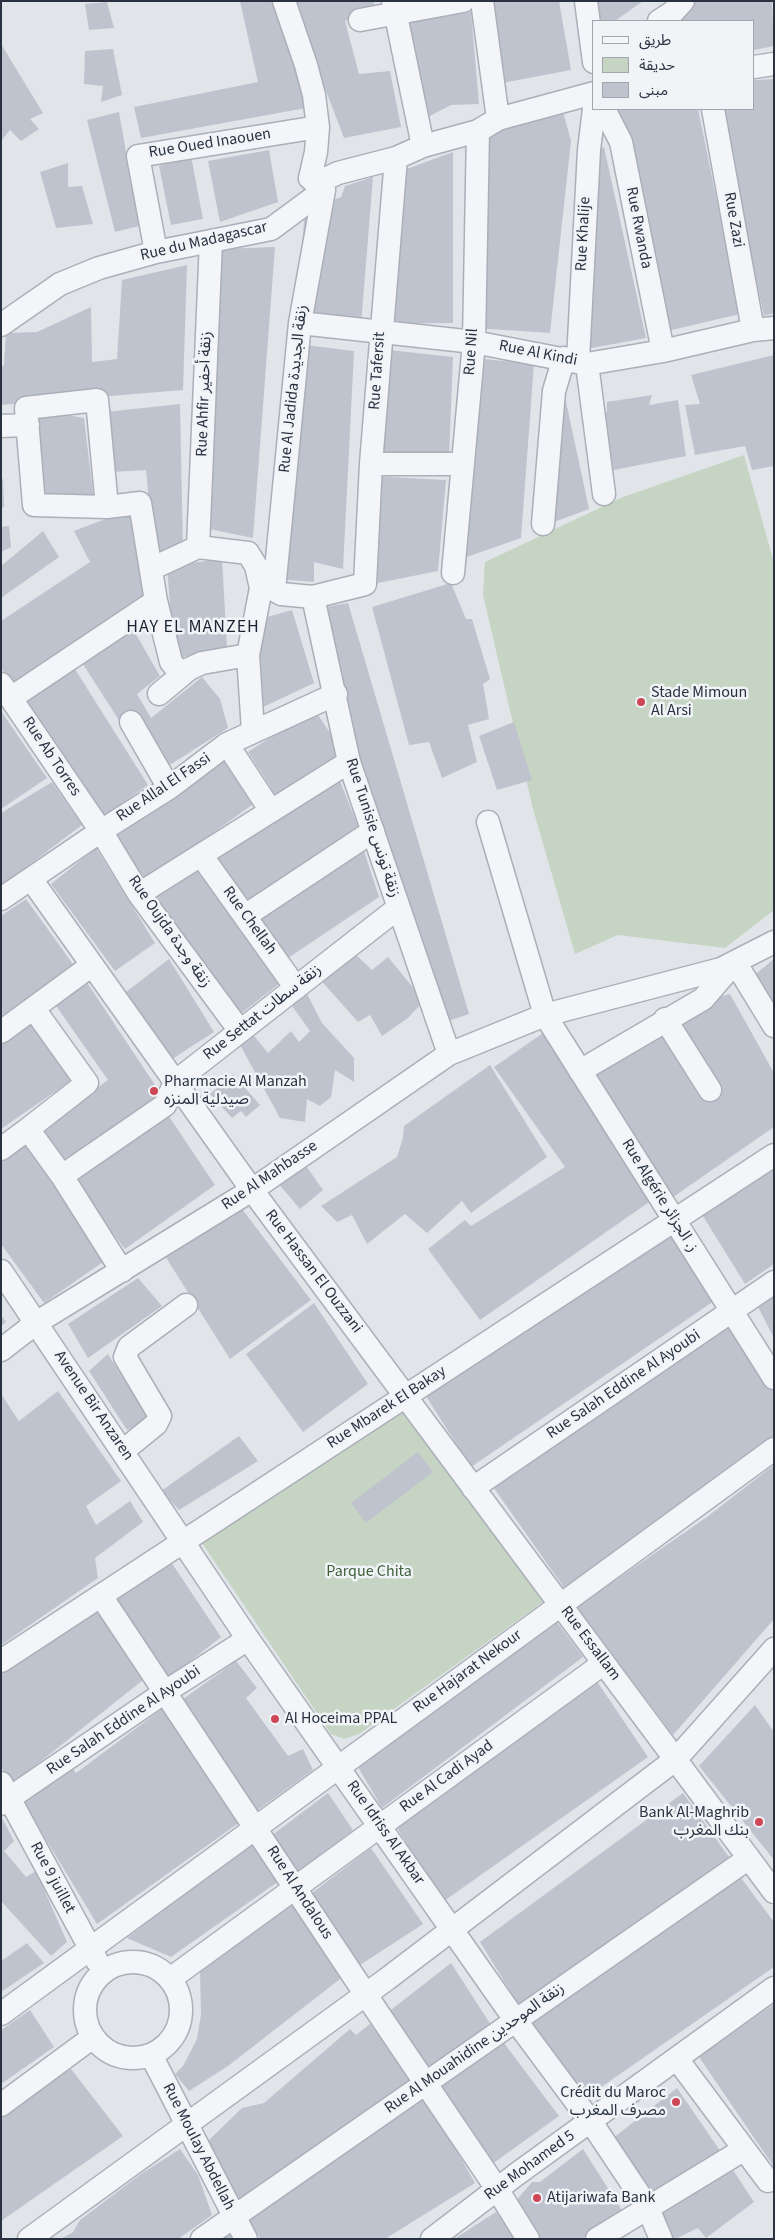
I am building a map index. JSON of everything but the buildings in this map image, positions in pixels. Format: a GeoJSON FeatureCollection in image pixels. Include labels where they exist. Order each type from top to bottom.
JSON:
{"type":"FeatureCollection","features":[{"type":"Feature","properties":{"kind":"street"},"geometry":{"type":"LineString","coordinates":[[284,1],[314,95],[318,127],[316,152],[310,178],[324,190]]}},
{"type":"Feature","properties":{"kind":"street"},"geometry":{"type":"LineString","coordinates":[[360,20],[394,7],[463,1]]}},
{"type":"Feature","properties":{"kind":"street"},"geometry":{"type":"LineString","coordinates":[[482,1],[498,119]]}},
{"type":"Feature","properties":{"kind":"street"},"geometry":{"type":"LineString","coordinates":[[586,1],[592,47]]}},
{"type":"Feature","properties":{"kind":"street"},"geometry":{"type":"LineString","coordinates":[[660,20],[683,1]]}},
{"type":"Feature","properties":{"kind":"street"},"geometry":{"type":"LineString","coordinates":[[394,7],[423,146]]}},
{"type":"Feature","properties":{"kind":"street"},"geometry":{"type":"LineString","coordinates":[[755,68],[774,64]]}},
{"type":"Feature","properties":{"kind":"street","name":"Rue du Madagascar"},"geometry":{"type":"LineString","coordinates":[[4,317],[60,284],[99,268],[156,252],[271,229],[324,190],[321,181],[338,173],[396,158],[423,146],[478,131],[498,119],[592,94]]}},
{"type":"Feature","properties":{"kind":"street","name":"Rue Khalije"},"geometry":{"type":"LineString","coordinates":[[576,361],[589,150],[594,110]]}},
{"type":"Feature","properties":{"kind":"street","name":"Rue Rwanda"},"geometry":{"type":"LineString","coordinates":[[605,110],[621,142],[663,351]]}},
{"type":"Feature","properties":{"kind":"street","name":"Rue Zazi"},"geometry":{"type":"LineString","coordinates":[[713,110],[763,329]]}},
{"type":"Feature","properties":{"kind":"street","name":"Rue Oued Inaouen"},"geometry":{"type":"LineString","coordinates":[[156,252],[138,156],[318,127]]}},
{"type":"Feature","properties":{"kind":"street","name":"Rue Nil"},"geometry":{"type":"LineString","coordinates":[[453,573],[474,342],[478,131]]}},
{"type":"Feature","properties":{"kind":"street","name":"Rue Tafersit"},"geometry":{"type":"LineString","coordinates":[[313,597],[365,584],[371,464],[396,158]]}},
{"type":"Feature","properties":{"kind":"street","name":"Rue Al Jadida زنقة الجديدة"},"geometry":{"type":"LineString","coordinates":[[268,589],[300,323],[324,190]]}},
{"type":"Feature","properties":{"kind":"street","name":"Rue Ahfir زنقة أحفير"},"geometry":{"type":"LineString","coordinates":[[198,547],[211,241]]}},
{"type":"Feature","properties":{"kind":"street","name":"Rue Al Kindi"},"geometry":{"type":"LineString","coordinates":[[300,323],[381,330],[474,342],[576,361],[663,351],[763,329]]}},
{"type":"Feature","properties":{"kind":"street"},"geometry":{"type":"LineString","coordinates":[[576,361],[604,494]]}},
{"type":"Feature","properties":{"kind":"street"},"geometry":{"type":"LineString","coordinates":[[543,524],[554,391],[576,361]]}},
{"type":"Feature","properties":{"kind":"street"},"geometry":{"type":"LineString","coordinates":[[106,507],[97,400],[26,408],[34,505],[106,507],[140,503],[156,601],[171,662],[182,675]]}},
{"type":"Feature","properties":{"kind":"street"},"geometry":{"type":"LineString","coordinates":[[1,426],[28,425]]}},
{"type":"Feature","properties":{"kind":"street"},"geometry":{"type":"LineString","coordinates":[[371,464],[463,464]]}},
{"type":"Feature","properties":{"kind":"street"},"geometry":{"type":"LineString","coordinates":[[151,570],[198,547],[248,553],[268,589],[281,594],[313,597]]}},
{"type":"Feature","properties":{"kind":"street"},"geometry":{"type":"LineString","coordinates":[[253,731],[248,655],[268,589]]}},
{"type":"Feature","properties":{"kind":"street","name":"Rue Tunisie زنقة تونس"},"geometry":{"type":"LineString","coordinates":[[313,597],[336,694],[349,762],[449,1054]]}},
{"type":"Feature","properties":{"kind":"street"},"geometry":{"type":"LineString","coordinates":[[6,691],[156,601]]}},
{"type":"Feature","properties":{"kind":"street"},"geometry":{"type":"LineString","coordinates":[[159,694],[182,675],[202,663],[248,655]]}},
{"type":"Feature","properties":{"kind":"street","name":"Rue Ab Torres"},"geometry":{"type":"LineString","coordinates":[[6,691],[101,831]]}},
{"type":"Feature","properties":{"kind":"street","name":"Rue Allal El Fassi"},"geometry":{"type":"LineString","coordinates":[[1,899],[101,831],[169,788],[227,744],[336,694]]}},
{"type":"Feature","properties":{"kind":"street"},"geometry":{"type":"LineString","coordinates":[[131,722],[169,788]]}},
{"type":"Feature","properties":{"kind":"street"},"geometry":{"type":"LineString","coordinates":[[227,744],[271,811]]}},
{"type":"Feature","properties":{"kind":"street"},"geometry":{"type":"LineString","coordinates":[[139,894],[349,762]]}},
{"type":"Feature","properties":{"kind":"street","name":"Rue Algérie ز. الجزائر"},"geometry":{"type":"LineString","coordinates":[[488,822],[545,1015],[774,1378]]}},
{"type":"Feature","properties":{"kind":"street","name":"Rue Oujda زنقة وجدة"},"geometry":{"type":"LineString","coordinates":[[101,831],[139,894],[240,1031]]}},
{"type":"Feature","properties":{"kind":"street"},"geometry":{"type":"LineString","coordinates":[[245,916],[372,831]]}},
{"type":"Feature","properties":{"kind":"street","name":"Rue Chellah"},"geometry":{"type":"LineString","coordinates":[[201,855],[296,988]]}},
{"type":"Feature","properties":{"kind":"street","name":"Rue Hassan El Ouzzani"},"geometry":{"type":"LineString","coordinates":[[31,879],[252,1190],[406,1396]]}},
{"type":"Feature","properties":{"kind":"street","name":"Rue Settat زنقة سطات"},"geometry":{"type":"LineString","coordinates":[[62,1176],[165,1105],[175,1082],[398,908]]}},
{"type":"Feature","properties":{"kind":"street","name":"Rue Al Mahbasse"},"geometry":{"type":"LineString","coordinates":[[1,1350],[36,1323],[252,1190],[449,1054],[545,1015],[721,969],[774,942]]}},
{"type":"Feature","properties":{"kind":"street"},"geometry":{"type":"LineString","coordinates":[[580,1070],[665,1019],[704,999],[735,962],[774,1026]]}},
{"type":"Feature","properties":{"kind":"street"},"geometry":{"type":"LineString","coordinates":[[1,1032],[92,965]]}},
{"type":"Feature","properties":{"kind":"street"},"geometry":{"type":"LineString","coordinates":[[1,1149],[87,1083],[34,1009]]}},
{"type":"Feature","properties":{"kind":"street"},"geometry":{"type":"LineString","coordinates":[[665,1019],[710,1090]]}},
{"type":"Feature","properties":{"kind":"street"},"geometry":{"type":"LineString","coordinates":[[28,1129],[62,1176],[122,1271]]}},
{"type":"Feature","properties":{"kind":"street","name":"Rue Mbarek El Bakay"},"geometry":{"type":"LineString","coordinates":[[1,1661],[774,1155]]}},
{"type":"Feature","properties":{"kind":"street","name":"Avenue Bir Anzaren"},"geometry":{"type":"LineString","coordinates":[[1,1271],[184,1542]]}},
{"type":"Feature","properties":{"kind":"street","name":"Rue Salah Eddine Al Ayoubi"},"geometry":{"type":"LineString","coordinates":[[473,1488],[774,1282]]}},
{"type":"Feature","properties":{"kind":"street"},"geometry":{"type":"LineString","coordinates":[[123,1451],[156,1424],[160,1416],[125,1357],[130,1347],[186,1305]]}},
{"type":"Feature","properties":{"kind":"street","name":"Rue Essallam"},"geometry":{"type":"LineString","coordinates":[[406,1396],[774,1892]]}},
{"type":"Feature","properties":{"kind":"street","name":"Rue Hajarat Nekour"},"geometry":{"type":"LineString","coordinates":[[1,2014],[774,1449]]}},
{"type":"Feature","properties":{"kind":"street","name":"Rue Idriss Al Akbar"},"geometry":{"type":"LineString","coordinates":[[184,1542],[248,1639],[379,1826],[516,2021],[591,2122],[648,2206],[661,2239]]}},
{"type":"Feature","properties":{"kind":"street","name":"Rue Al Andalous"},"geometry":{"type":"LineString","coordinates":[[101,1596],[425,2084],[497,2189],[528,2239]]}},
{"type":"Feature","properties":{"kind":"street","name":"Rue Salah Eddine Al Ayoubi"},"geometry":{"type":"LineString","coordinates":[[4,1795],[248,1639]]}},
{"type":"Feature","properties":{"kind":"street"},"geometry":{"type":"LineString","coordinates":[[29,2239],[366,1995],[676,1759],[774,1649]]}},
{"type":"Feature","properties":{"kind":"street","name":"Rue Al Cadi Ayad"},"geometry":{"type":"LineString","coordinates":[[170,1979],[604,1664]]}},
{"type":"Feature","properties":{"kind":"street","name":"Rue 9 juillet"},"geometry":{"type":"LineString","coordinates":[[4,1795],[103,1973]]}},
{"type":"Feature","properties":{"kind":"street","name":"Rue Al Mouahidine زنقة الموحدين"},"geometry":{"type":"LineString","coordinates":[[202,2239],[749,1858]]}},
{"type":"Feature","properties":{"kind":"street"},"geometry":{"type":"LineString","coordinates":[[141,1962],[161,1970],[170,1979],[178,1992],[182,2013],[178,2029],[171,2040],[151,2055],[133,2058],[116,2055],[105,2049],[93,2036],[86,2018],[85,2003],[91,1987],[103,1973],[117,1964],[141,1962]]}},
{"type":"Feature","properties":{"kind":"street","name":"Rue Mohamed 5"},"geometry":{"type":"LineString","coordinates":[[438,2236],[497,2189],[774,1988]]}},
{"type":"Feature","properties":{"kind":"street"},"geometry":{"type":"LineString","coordinates":[[1,2105],[93,2036]]}},
{"type":"Feature","properties":{"kind":"street","name":"Rue Moulay Abdellah"},"geometry":{"type":"LineString","coordinates":[[151,2055],[246,2239]]}},
{"type":"Feature","properties":{"kind":"street"},"geometry":{"type":"LineString","coordinates":[[677,2059],[743,2150],[768,2181]]}},
{"type":"Feature","properties":{"kind":"street"},"geometry":{"type":"LineString","coordinates":[[597,2239],[648,2206],[743,2150]]}},
{"type":"Feature","properties":{"kind":"green space","name":"Stade Mimoun Al Arsi"},"geometry":{"type":"Polygon","coordinates":[[[744,455],[774,563],[774,910],[725,948],[618,935],[575,954],[533,809],[483,595],[485,562],[623,497],[744,455]]]}},
{"type":"Feature","properties":{"kind":"green space","name":"Parque Chita"},"geometry":{"type":"Polygon","coordinates":[[[396,1400],[543,1602],[359,1734],[344,1739],[331,1734],[202,1543],[396,1400]]]}},
{"type":"Feature","properties":{"kind":"place","name":"Stade Mimoun Al Arsi"},"geometry":{"type":"Point","coordinates":[641,702]}},
{"type":"Feature","properties":{"kind":"place","name":"Pharmacie Al Manzah صيدلية المنزه"},"geometry":{"type":"Point","coordinates":[154,1091]}},
{"type":"Feature","properties":{"kind":"place","name":"Al Hoceima PPAL"},"geometry":{"type":"Point","coordinates":[275,1719]}},
{"type":"Feature","properties":{"kind":"place","name":"Bank Al-Maghrib بنك المغرب"},"geometry":{"type":"Point","coordinates":[759,1822]}},
{"type":"Feature","properties":{"kind":"place","name":"Crédit du Maroc مصرف المغرب"},"geometry":{"type":"Point","coordinates":[676,2102]}},
{"type":"Feature","properties":{"kind":"place","name":"Atijariwafa Bank"},"geometry":{"type":"Point","coordinates":[537,2198]}},
{"type":"Feature","properties":{"kind":"district","name":"HAY EL MANZEH"},"geometry":{"type":"Point","coordinates":[193,628]}}]}
